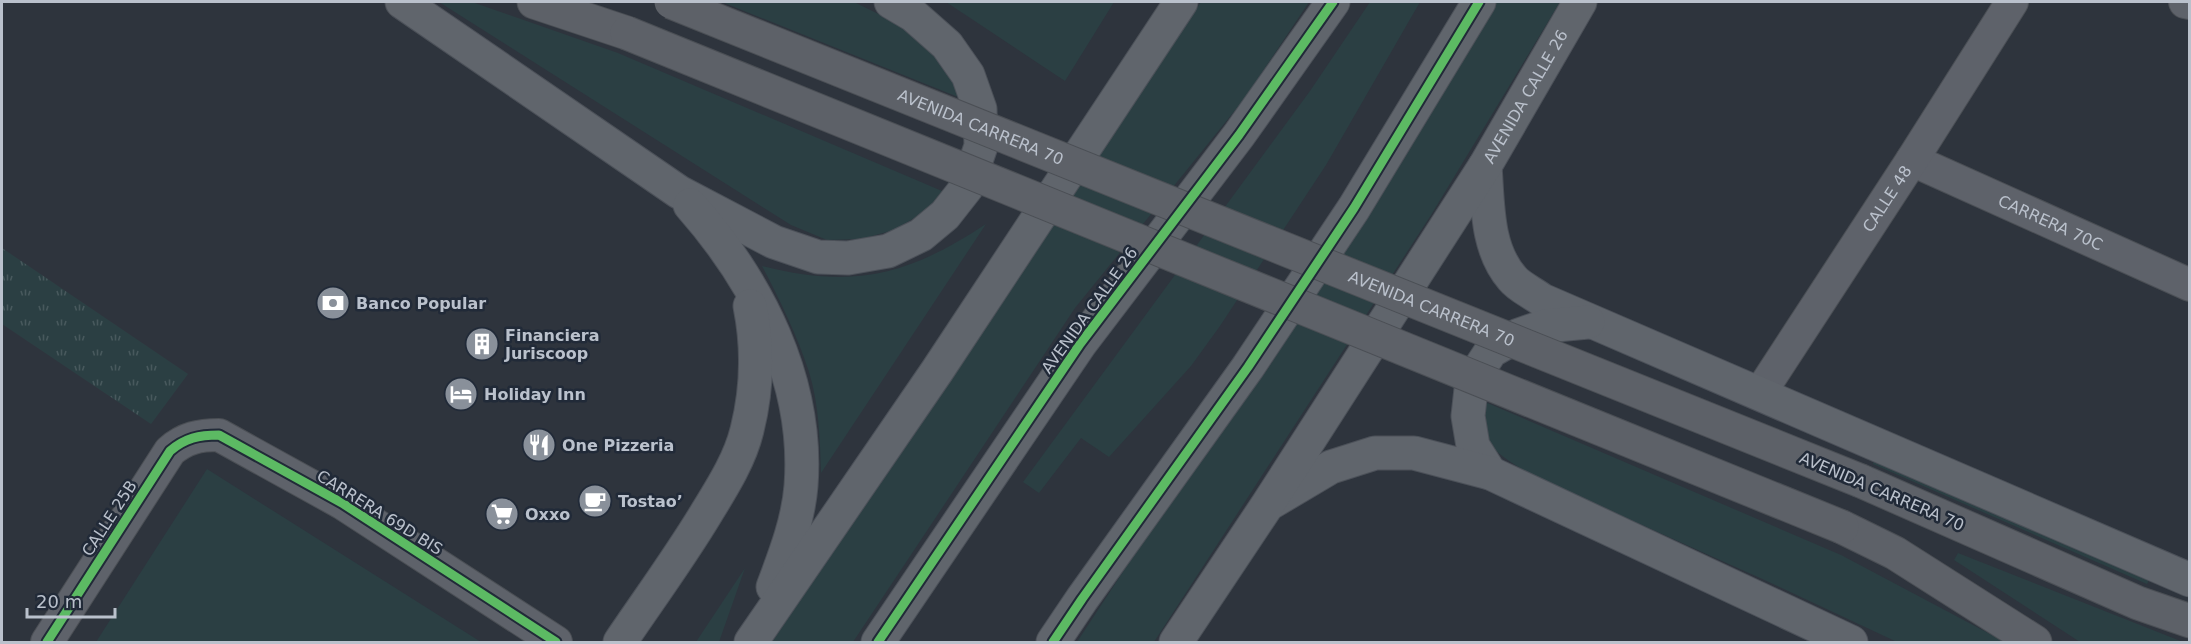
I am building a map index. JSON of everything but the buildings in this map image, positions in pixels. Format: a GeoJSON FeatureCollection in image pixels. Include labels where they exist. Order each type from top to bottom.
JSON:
{"type":"FeatureCollection","features":[{"type":"Feature","properties":{"kind":"main road"},"geometry":{"type":"LineString","coordinates":[[402,2],[679,192],[774,243],[818,257],[848,258],[888,251],[921,235],[945,215],[968,186],[981,146],[980,110],[968,75],[947,45],[913,15],[891,2]]}},
{"type":"Feature","properties":{"kind":"main road"},"geometry":{"type":"LineString","coordinates":[[534,2],[627,33],[1842,527],[1913,564],[2036,642]]}},
{"type":"Feature","properties":{"kind":"main road","name":"AVENIDA CARRERA 70"},"geometry":{"type":"LineString","coordinates":[[671,2],[1861,480],[2138,603],[2190,621]]}},
{"type":"Feature","properties":{"kind":"main road"},"geometry":{"type":"LineString","coordinates":[[752,641],[937,370],[1181,2]]}},
{"type":"Feature","properties":{"kind":"main road","name":"AVENIDA CALLE 26"},"geometry":{"type":"LineString","coordinates":[[878,642],[1080,344],[1239,135],[1333,2]]}},
{"type":"Feature","properties":{"kind":"main road"},"geometry":{"type":"LineString","coordinates":[[1053,642],[1248,367],[1354,208],[1479,2]]}},
{"type":"Feature","properties":{"kind":"main road","name":"AVENIDA CALLE 26"},"geometry":{"type":"LineString","coordinates":[[1176,642],[1268,504],[1485,166],[1580,2]]}},
{"type":"Feature","properties":{"kind":"main road"},"geometry":{"type":"LineString","coordinates":[[1485,166],[1489,222],[1498,257],[1513,279],[1542,300],[2190,580]]}},
{"type":"Feature","properties":{"kind":"main road"},"geometry":{"type":"LineString","coordinates":[[679,192],[707,224],[738,267],[767,318],[786,363],[796,406],[801,444],[801,487],[792,537],[752,641]]}},
{"type":"Feature","properties":{"kind":"main road"},"geometry":{"type":"LineString","coordinates":[[620,642],[688,544],[725,483],[747,430],[756,352],[754,327],[738,267]]}},
{"type":"Feature","properties":{"kind":"main road"},"geometry":{"type":"LineString","coordinates":[[1490,473],[1473,446],[1468,416],[1472,380],[1478,370],[1491,351],[1520,335],[1545,326],[1590,322]]}},
{"type":"Feature","properties":{"kind":"main road"},"geometry":{"type":"LineString","coordinates":[[1268,504],[1331,467],[1375,453],[1414,453],[1490,473],[1851,642]]}},
{"type":"Feature","properties":{"kind":"street","name":"CALLE 48"},"geometry":{"type":"LineString","coordinates":[[1760,393],[2012,2]]}},
{"type":"Feature","properties":{"kind":"street"},"geometry":{"type":"LineString","coordinates":[[2185,2],[2190,3]]}},
{"type":"Feature","properties":{"kind":"street","name":"CARRERA 70C"},"geometry":{"type":"LineString","coordinates":[[1912,159],[2190,285]]}},
{"type":"Feature","properties":{"kind":"street","name":"CARRERA 69D BIS"},"geometry":{"type":"LineString","coordinates":[[179,443],[198,435],[219,435],[342,503],[556,642]]}},
{"type":"Feature","properties":{"kind":"street","name":"CALLE 25B"},"geometry":{"type":"LineString","coordinates":[[47,642],[170,451],[179,443]]}},
{"type":"Feature","properties":{"kind":"green space"},"geometry":{"type":"Polygon","coordinates":[[[439,2],[472,2],[618,53],[942,191],[928,210],[894,230],[861,239],[827,240],[791,225],[439,2]]]}},
{"type":"Feature","properties":{"kind":"green space"},"geometry":{"type":"Polygon","coordinates":[[[722,2],[854,2],[915,32],[940,55],[963,99],[722,2]]]}},
{"type":"Feature","properties":{"kind":"green space"},"geometry":{"type":"Polygon","coordinates":[[[946,2],[1114,2],[1065,81],[946,2]]]}},
{"type":"Feature","properties":{"kind":"green space"},"geometry":{"type":"Polygon","coordinates":[[[1201,2],[1309,2],[1245,98],[1075,308],[853,642],[772,642],[1031,253],[1201,2]]]}},
{"type":"Feature","properties":{"kind":"green space"},"geometry":{"type":"Polygon","coordinates":[[[1370,2],[1420,2],[1326,165],[1220,326],[1191,366],[1109,457],[1081,438],[1039,493],[1023,482],[1310,91],[1370,2]]]}},
{"type":"Feature","properties":{"kind":"green space"},"geometry":{"type":"Polygon","coordinates":[[[1496,2],[1560,2],[1431,215],[1154,642],[1077,642],[1134,555],[1269,367],[1496,2]]]}},
{"type":"Feature","properties":{"kind":"green space"},"geometry":{"type":"Polygon","coordinates":[[[986,224],[821,473],[817,409],[809,372],[788,318],[762,266],[825,276],[852,277],[879,273],[931,256],[986,224]]]}},
{"type":"Feature","properties":{"kind":"green space"},"geometry":{"type":"Polygon","coordinates":[[[2,248],[188,374],[151,424],[2,324],[2,248]]]}},
{"type":"Feature","properties":{"kind":"green space"},"geometry":{"type":"Polygon","coordinates":[[[1485,402],[1841,555],[2005,642],[1897,642],[1535,477],[1509,461],[1487,440],[1483,431],[1482,419],[1485,402]]]}},
{"type":"Feature","properties":{"kind":"green space"},"geometry":{"type":"Polygon","coordinates":[[[1876,455],[2151,576],[2147,584],[1873,464],[1876,455]]]}},
{"type":"Feature","properties":{"kind":"green space"},"geometry":{"type":"Polygon","coordinates":[[[207,469],[481,642],[96,642],[207,469]]]}},
{"type":"Feature","properties":{"kind":"green space"},"geometry":{"type":"Polygon","coordinates":[[[1958,553],[2183,642],[2080,642],[1954,560],[1958,553]]]}},
{"type":"Feature","properties":{"kind":"green space"},"geometry":{"type":"Polygon","coordinates":[[[745,568],[719,642],[696,642],[745,568]]]}},
{"type":"Feature","properties":{"kind":"cycle path"},"geometry":{"type":"LineString","coordinates":[[878,642],[1080,344],[1239,135],[1333,2]]}},
{"type":"Feature","properties":{"kind":"cycle path"},"geometry":{"type":"LineString","coordinates":[[1053,642],[1248,367],[1354,208],[1479,2]]}},
{"type":"Feature","properties":{"kind":"cycle path"},"geometry":{"type":"LineString","coordinates":[[47,642],[170,451],[193,438],[219,435],[342,503],[556,642]]}},
{"type":"Feature","properties":{"kind":"place","name":"Banco Popular"},"geometry":{"type":"Point","coordinates":[333,303]}},
{"type":"Feature","properties":{"kind":"place","name":"Financiera Juriscoop"},"geometry":{"type":"Point","coordinates":[482,344]}},
{"type":"Feature","properties":{"kind":"place","name":"Holiday Inn"},"geometry":{"type":"Point","coordinates":[461,394]}},
{"type":"Feature","properties":{"kind":"place","name":"One Pizzeria"},"geometry":{"type":"Point","coordinates":[539,445]}},
{"type":"Feature","properties":{"kind":"place","name":"Tostao’"},"geometry":{"type":"Point","coordinates":[595,501]}},
{"type":"Feature","properties":{"kind":"place","name":"Oxxo"},"geometry":{"type":"Point","coordinates":[502,514]}}]}
